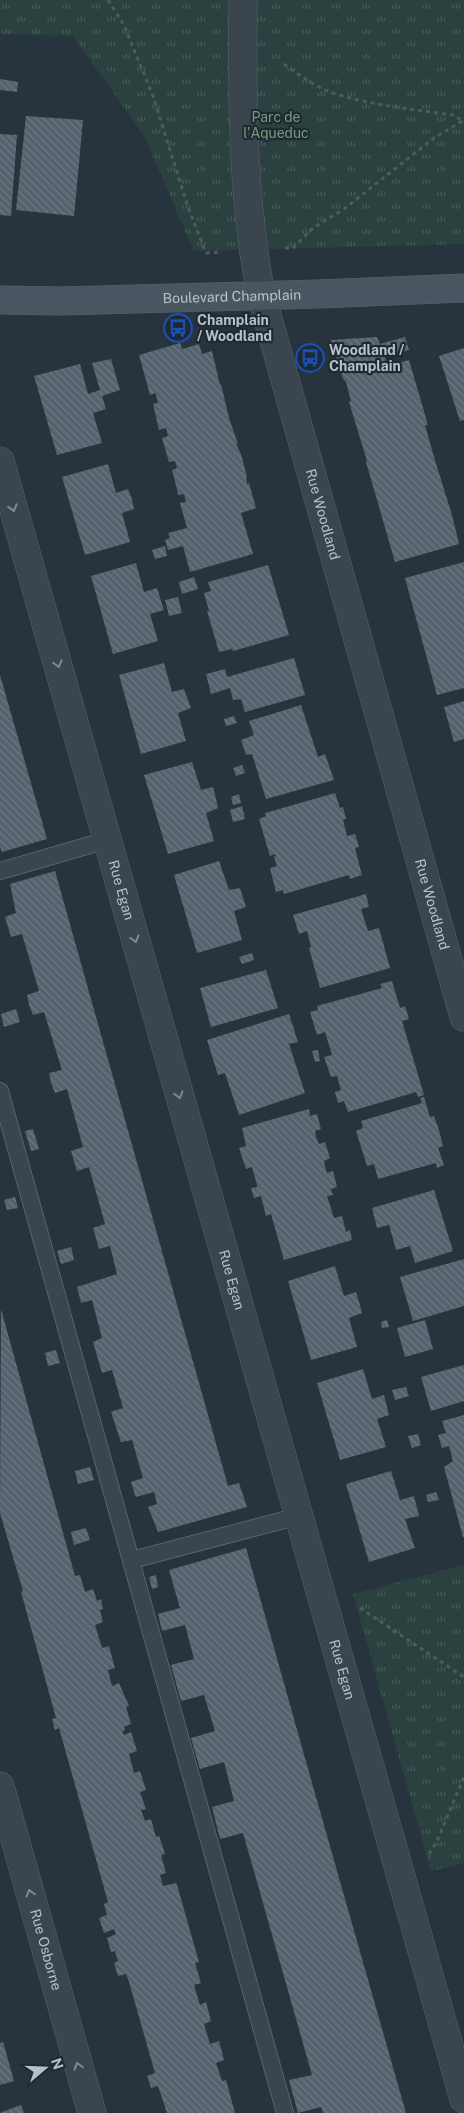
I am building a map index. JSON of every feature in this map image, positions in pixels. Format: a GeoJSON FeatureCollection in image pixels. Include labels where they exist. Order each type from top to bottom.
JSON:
{"type":"FeatureCollection","features":[{"type":"Feature","properties":{"kind":"main road","name":"Boulevard Champlain"},"geometry":{"type":"LineString","coordinates":[[0,300],[62,301],[464,288]]}},
{"type":"Feature","properties":{"kind":"street","name":"Rue Woodland"},"geometry":{"type":"LineString","coordinates":[[243,0],[242,104],[245,158],[252,250],[261,294],[464,1017]]}},
{"type":"Feature","properties":{"kind":"street","name":"Rue Egan"},"geometry":{"type":"LineString","coordinates":[[0,461],[464,2099]]}},
{"type":"Feature","properties":{"kind":"street","name":"Rue Osborne"},"geometry":{"type":"LineString","coordinates":[[0,1786],[92,2113]]}},
{"type":"Feature","properties":{"kind":"lane"},"geometry":{"type":"LineString","coordinates":[[0,871],[107,840]]}},
{"type":"Feature","properties":{"kind":"lane"},"geometry":{"type":"LineString","coordinates":[[0,1091],[285,2113]]}},
{"type":"Feature","properties":{"kind":"lane"},"geometry":{"type":"LineString","coordinates":[[132,1560],[299,1516]]}},
{"type":"Feature","properties":{"kind":"path"},"geometry":{"type":"LineString","coordinates":[[108,0],[124,24],[153,96],[188,207],[206,253]]}},
{"type":"Feature","properties":{"kind":"path"},"geometry":{"type":"LineString","coordinates":[[284,64],[304,79],[332,92],[368,101],[453,115],[463,120]]}},
{"type":"Feature","properties":{"kind":"path"},"geometry":{"type":"LineString","coordinates":[[293,248],[313,228],[344,209],[434,138],[463,120]]}},
{"type":"Feature","properties":{"kind":"path"},"geometry":{"type":"LineString","coordinates":[[359,1608],[464,1677]]}},
{"type":"Feature","properties":{"kind":"path"},"geometry":{"type":"LineString","coordinates":[[427,1858],[437,1841],[464,1777]]}},
{"type":"Feature","properties":{"kind":"green space","name":"Parc de l'Aqueduc"},"geometry":{"type":"Polygon","coordinates":[[[0,0],[464,0],[464,244],[194,251],[144,136],[73,36],[0,34],[0,0]]]}},
{"type":"Feature","properties":{"kind":"green space"},"geometry":{"type":"Polygon","coordinates":[[[464,1565],[464,1863],[431,1871],[353,1594],[464,1565]]]}},
{"type":"Feature","properties":{"kind":"building"},"geometry":{"type":"Polygon","coordinates":[[[0,79],[18,82],[17,92],[0,90],[0,79]]]}},
{"type":"Feature","properties":{"kind":"building"},"geometry":{"type":"Polygon","coordinates":[[[26,116],[83,120],[74,216],[16,210],[26,116]]]}},
{"type":"Feature","properties":{"kind":"building"},"geometry":{"type":"Polygon","coordinates":[[[0,134],[17,135],[11,216],[0,215],[0,134]]]}},
{"type":"Feature","properties":{"kind":"building"},"geometry":{"type":"Polygon","coordinates":[[[377,337],[380,344],[405,337],[409,350],[385,357],[387,366],[409,360],[428,425],[425,425],[459,544],[395,562],[349,402],[351,401],[346,382],[343,379],[331,340],[377,337]]]}},
{"type":"Feature","properties":{"kind":"building"},"geometry":{"type":"Polygon","coordinates":[[[180,343],[182,349],[199,344],[202,354],[212,351],[229,418],[238,444],[236,444],[241,454],[247,484],[249,483],[256,508],[241,513],[253,554],[190,572],[183,546],[168,550],[165,540],[170,538],[168,533],[187,528],[180,503],[186,502],[184,494],[178,495],[172,470],[177,468],[175,461],[169,462],[162,438],[168,436],[166,428],[159,430],[153,404],[158,403],[156,395],[155,393],[150,395],[139,355],[180,343]]]}},
{"type":"Feature","properties":{"kind":"building"},"geometry":{"type":"Polygon","coordinates":[[[464,348],[464,420],[460,421],[439,356],[464,348]]]}},
{"type":"Feature","properties":{"kind":"building"},"geometry":{"type":"Polygon","coordinates":[[[111,359],[120,390],[102,396],[106,409],[93,413],[102,443],[57,455],[34,376],[80,364],[88,394],[100,390],[92,363],[111,359]]]}},
{"type":"Feature","properties":{"kind":"building"},"geometry":{"type":"Polygon","coordinates":[[[108,464],[116,493],[128,489],[132,499],[134,509],[122,513],[130,542],[85,555],[62,477],[108,464]]]}},
{"type":"Feature","properties":{"kind":"building"},"geometry":{"type":"Polygon","coordinates":[[[165,546],[167,556],[155,559],[152,550],[165,546]]]}},
{"type":"Feature","properties":{"kind":"building"},"geometry":{"type":"Polygon","coordinates":[[[464,562],[464,688],[437,695],[405,578],[464,562]]]}},
{"type":"Feature","properties":{"kind":"building"},"geometry":{"type":"Polygon","coordinates":[[[136,563],[144,592],[157,588],[164,610],[150,614],[158,641],[113,654],[91,576],[136,563]]]}},
{"type":"Feature","properties":{"kind":"building"},"geometry":{"type":"Polygon","coordinates":[[[268,565],[289,635],[233,651],[232,649],[219,652],[207,611],[209,611],[204,593],[211,591],[208,582],[268,565]]]}},
{"type":"Feature","properties":{"kind":"building"},"geometry":{"type":"Polygon","coordinates":[[[194,577],[198,589],[182,594],[179,582],[194,577]]]}},
{"type":"Feature","properties":{"kind":"building"},"geometry":{"type":"Polygon","coordinates":[[[178,597],[182,613],[169,616],[165,600],[178,597]]]}},
{"type":"Feature","properties":{"kind":"building"},"geometry":{"type":"Polygon","coordinates":[[[294,658],[305,695],[245,712],[241,699],[233,700],[230,688],[211,694],[206,674],[225,669],[227,677],[294,658]]]}},
{"type":"Feature","properties":{"kind":"building"},"geometry":{"type":"Polygon","coordinates":[[[164,663],[172,692],[184,689],[191,708],[178,713],[186,741],[141,754],[119,675],[164,663]]]}},
{"type":"Feature","properties":{"kind":"building"},"geometry":{"type":"Polygon","coordinates":[[[0,675],[47,839],[2,852],[0,847],[0,675]]]}},
{"type":"Feature","properties":{"kind":"building"},"geometry":{"type":"Polygon","coordinates":[[[464,701],[464,739],[454,742],[444,707],[464,701]]]}},
{"type":"Feature","properties":{"kind":"building"},"geometry":{"type":"Polygon","coordinates":[[[301,705],[318,757],[325,754],[334,780],[266,799],[252,754],[246,755],[241,740],[254,735],[249,721],[301,705]]]}},
{"type":"Feature","properties":{"kind":"building"},"geometry":{"type":"Polygon","coordinates":[[[234,716],[237,723],[226,726],[224,719],[234,716]]]}},
{"type":"Feature","properties":{"kind":"building"},"geometry":{"type":"Polygon","coordinates":[[[192,762],[201,790],[213,787],[218,808],[206,813],[214,841],[168,854],[144,775],[192,762]]]}},
{"type":"Feature","properties":{"kind":"building"},"geometry":{"type":"Polygon","coordinates":[[[242,765],[245,773],[236,776],[233,768],[242,765]]]}},
{"type":"Feature","properties":{"kind":"building"},"geometry":{"type":"Polygon","coordinates":[[[335,793],[340,808],[343,807],[346,819],[343,820],[347,836],[355,834],[359,847],[355,848],[362,875],[350,879],[349,875],[284,894],[283,890],[276,892],[270,868],[277,866],[274,857],[276,856],[275,854],[270,856],[259,819],[266,816],[265,813],[335,793]]]}},
{"type":"Feature","properties":{"kind":"building"},"geometry":{"type":"Polygon","coordinates":[[[239,794],[241,803],[233,805],[231,797],[239,794]]]}},
{"type":"Feature","properties":{"kind":"building"},"geometry":{"type":"Polygon","coordinates":[[[242,806],[245,819],[233,822],[230,810],[242,806]]]}},
{"type":"Feature","properties":{"kind":"building"},"geometry":{"type":"Polygon","coordinates":[[[219,861],[229,890],[240,888],[246,907],[234,911],[242,940],[197,953],[174,875],[219,861]]]}},
{"type":"Feature","properties":{"kind":"building"},"geometry":{"type":"Polygon","coordinates":[[[55,871],[228,1486],[239,1483],[247,1507],[158,1532],[148,1507],[157,1504],[154,1492],[136,1497],[135,1495],[131,1482],[143,1478],[132,1440],[121,1442],[111,1412],[123,1408],[112,1370],[102,1373],[93,1342],[102,1338],[92,1300],[81,1303],[77,1287],[117,1274],[110,1246],[99,1249],[93,1228],[105,1224],[89,1167],[77,1171],[71,1151],[83,1147],[67,1089],[55,1093],[51,1083],[49,1073],[62,1070],[44,1012],[33,1015],[29,1005],[27,995],[39,991],[22,934],[11,937],[5,917],[16,913],[10,884],[55,871]]]}},
{"type":"Feature","properties":{"kind":"building"},"geometry":{"type":"Polygon","coordinates":[[[366,894],[369,907],[361,909],[368,931],[379,928],[390,968],[320,988],[309,948],[311,947],[307,931],[299,934],[293,915],[366,894]]]}},
{"type":"Feature","properties":{"kind":"building"},"geometry":{"type":"Polygon","coordinates":[[[252,953],[254,960],[242,964],[239,957],[252,953]]]}},
{"type":"Feature","properties":{"kind":"building"},"geometry":{"type":"Polygon","coordinates":[[[266,970],[278,1008],[211,1027],[200,988],[266,970]]]}},
{"type":"Feature","properties":{"kind":"building"},"geometry":{"type":"Polygon","coordinates":[[[392,981],[400,1008],[405,1006],[409,1019],[402,1021],[424,1095],[418,1097],[416,1092],[348,1112],[344,1101],[338,1103],[335,1092],[341,1090],[337,1076],[331,1077],[324,1057],[332,1055],[325,1032],[317,1035],[310,1012],[318,1010],[317,1006],[382,988],[380,984],[392,981]]]}},
{"type":"Feature","properties":{"kind":"building"},"geometry":{"type":"Polygon","coordinates":[[[16,1009],[20,1022],[4,1027],[1,1014],[16,1009]]]}},
{"type":"Feature","properties":{"kind":"building"},"geometry":{"type":"Polygon","coordinates":[[[289,1014],[298,1042],[289,1044],[305,1093],[239,1115],[225,1073],[218,1075],[207,1040],[289,1014]]]}},
{"type":"Feature","properties":{"kind":"building"},"geometry":{"type":"Polygon","coordinates":[[[318,1050],[320,1061],[315,1062],[312,1051],[318,1050]]]}},
{"type":"Feature","properties":{"kind":"building"},"geometry":{"type":"Polygon","coordinates":[[[424,1097],[430,1117],[434,1116],[439,1130],[443,1146],[438,1148],[444,1165],[437,1168],[436,1163],[378,1179],[374,1164],[367,1166],[356,1131],[363,1128],[361,1121],[422,1103],[420,1098],[424,1097]]]}},
{"type":"Feature","properties":{"kind":"building"},"geometry":{"type":"Polygon","coordinates":[[[309,1109],[310,1116],[317,1114],[321,1129],[315,1131],[316,1137],[319,1144],[325,1142],[330,1158],[324,1161],[325,1166],[327,1173],[333,1171],[337,1187],[331,1189],[333,1195],[327,1196],[334,1218],[342,1216],[346,1232],[350,1230],[352,1240],[284,1260],[271,1214],[266,1216],[261,1196],[254,1198],[251,1188],[257,1187],[257,1185],[252,1167],[246,1169],[239,1148],[246,1146],[242,1128],[309,1109]]]}},
{"type":"Feature","properties":{"kind":"building"},"geometry":{"type":"Polygon","coordinates":[[[33,1129],[39,1149],[31,1151],[25,1131],[33,1129]]]}},
{"type":"Feature","properties":{"kind":"building"},"geometry":{"type":"Polygon","coordinates":[[[434,1190],[453,1251],[415,1263],[410,1246],[396,1250],[389,1225],[377,1228],[372,1208],[434,1190]]]}},
{"type":"Feature","properties":{"kind":"building"},"geometry":{"type":"Polygon","coordinates":[[[15,1197],[18,1208],[7,1210],[4,1200],[15,1197]]]}},
{"type":"Feature","properties":{"kind":"building"},"geometry":{"type":"Polygon","coordinates":[[[71,1247],[74,1260],[61,1264],[57,1251],[71,1247]]]}},
{"type":"Feature","properties":{"kind":"building"},"geometry":{"type":"Polygon","coordinates":[[[464,1259],[464,1306],[413,1321],[400,1277],[464,1259]]]}},
{"type":"Feature","properties":{"kind":"building"},"geometry":{"type":"Polygon","coordinates":[[[335,1266],[344,1296],[356,1292],[360,1305],[362,1313],[349,1318],[357,1347],[311,1360],[288,1281],[335,1266]]]}},
{"type":"Feature","properties":{"kind":"building"},"geometry":{"type":"Polygon","coordinates":[[[1,1309],[75,1576],[80,1575],[85,1592],[93,1589],[97,1601],[101,1599],[103,1609],[100,1610],[103,1622],[95,1625],[102,1648],[109,1646],[115,1668],[108,1670],[112,1686],[119,1683],[129,1706],[126,1707],[131,1724],[124,1727],[125,1730],[122,1731],[124,1735],[131,1732],[137,1751],[129,1754],[134,1773],[140,1771],[146,1790],[140,1792],[146,1809],[141,1810],[145,1821],[151,1819],[156,1837],[159,1836],[165,1854],[161,1855],[166,1873],[160,1875],[163,1886],[176,1883],[177,1885],[199,1962],[195,1963],[201,1983],[194,1985],[200,2005],[206,2002],[211,2021],[204,2024],[210,2044],[219,2041],[224,2060],[216,2063],[222,2081],[226,2080],[235,2113],[167,2113],[158,2086],[151,2088],[147,2076],[155,2073],[129,1982],[126,1974],[118,1976],[114,1963],[118,1961],[115,1951],[111,1952],[107,1938],[116,1934],[114,1929],[104,1933],[99,1918],[107,1915],[104,1904],[108,1902],[59,1728],[55,1730],[52,1719],[56,1718],[21,1592],[23,1591],[0,1513],[1,1309]]]}},
{"type":"Feature","properties":{"kind":"building"},"geometry":{"type":"Polygon","coordinates":[[[387,1320],[389,1327],[382,1328],[381,1322],[387,1320]]]}},
{"type":"Feature","properties":{"kind":"building"},"geometry":{"type":"Polygon","coordinates":[[[425,1320],[433,1349],[405,1357],[397,1328],[425,1320]]]}},
{"type":"Feature","properties":{"kind":"building"},"geometry":{"type":"Polygon","coordinates":[[[56,1350],[60,1363],[48,1366],[45,1353],[56,1350]]]}},
{"type":"Feature","properties":{"kind":"building"},"geometry":{"type":"Polygon","coordinates":[[[464,1365],[464,1401],[431,1411],[421,1377],[464,1365]]]}},
{"type":"Feature","properties":{"kind":"building"},"geometry":{"type":"Polygon","coordinates":[[[363,1369],[372,1399],[384,1395],[389,1415],[377,1419],[386,1447],[340,1460],[317,1383],[363,1369]]]}},
{"type":"Feature","properties":{"kind":"building"},"geometry":{"type":"Polygon","coordinates":[[[406,1387],[409,1396],[395,1400],[392,1390],[406,1387]]]}},
{"type":"Feature","properties":{"kind":"building"},"geometry":{"type":"Polygon","coordinates":[[[464,1415],[463,1537],[444,1467],[453,1461],[449,1446],[442,1448],[438,1435],[446,1433],[442,1421],[464,1415]]]}},
{"type":"Feature","properties":{"kind":"building"},"geometry":{"type":"Polygon","coordinates":[[[418,1434],[421,1445],[412,1448],[408,1436],[418,1434]]]}},
{"type":"Feature","properties":{"kind":"building"},"geometry":{"type":"Polygon","coordinates":[[[90,1467],[94,1480],[78,1484],[75,1471],[90,1467]]]}},
{"type":"Feature","properties":{"kind":"building"},"geometry":{"type":"Polygon","coordinates":[[[391,1471],[400,1500],[414,1496],[419,1516],[405,1519],[415,1548],[369,1562],[346,1484],[391,1471]]]}},
{"type":"Feature","properties":{"kind":"building"},"geometry":{"type":"Polygon","coordinates":[[[436,1492],[439,1500],[428,1502],[426,1495],[436,1492]]]}},
{"type":"Feature","properties":{"kind":"building"},"geometry":{"type":"Polygon","coordinates":[[[86,1528],[90,1540],[74,1545],[71,1532],[86,1528]]]}},
{"type":"Feature","properties":{"kind":"building"},"geometry":{"type":"Polygon","coordinates":[[[246,1548],[406,2113],[323,2113],[321,2107],[298,2113],[289,2080],[312,2075],[243,1833],[220,1839],[212,1807],[234,1801],[224,1762],[200,1769],[191,1738],[215,1731],[204,1695],[181,1701],[171,1665],[194,1659],[185,1625],[162,1631],[158,1614],[180,1608],[169,1570],[246,1548]]]}},
{"type":"Feature","properties":{"kind":"building"},"geometry":{"type":"Polygon","coordinates":[[[156,1575],[158,1587],[152,1589],[149,1577],[156,1575]]]}},
{"type":"Feature","properties":{"kind":"building"},"geometry":{"type":"Polygon","coordinates":[[[3,2042],[14,2081],[0,2085],[0,2043],[3,2042]]]}},
{"type":"Feature","properties":{"kind":"building"},"geometry":{"type":"Polygon","coordinates":[[[21,2105],[24,2113],[0,2113],[21,2105]]]}},
{"type":"Feature","properties":{"kind":"place","name":"Champlain / Woodland"},"geometry":{"type":"Point","coordinates":[178,328]}},
{"type":"Feature","properties":{"kind":"place","name":"Woodland / Champlain"},"geometry":{"type":"Point","coordinates":[310,358]}}]}
